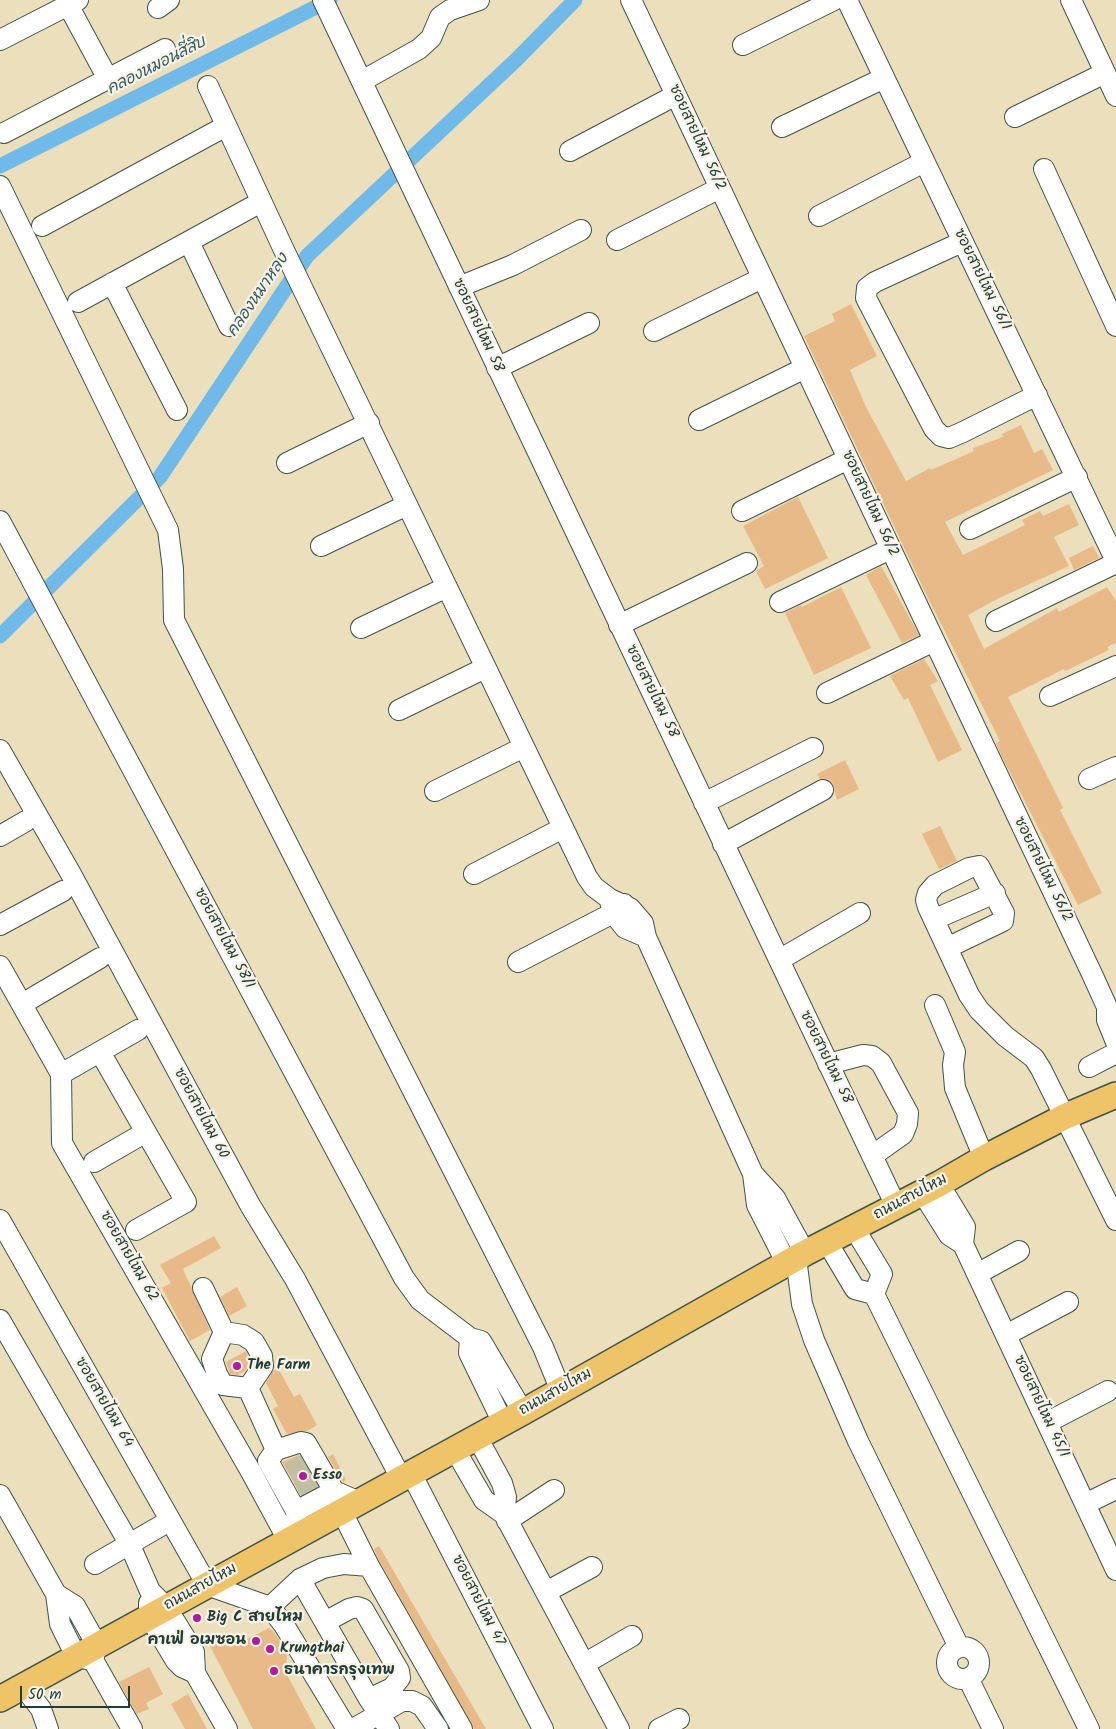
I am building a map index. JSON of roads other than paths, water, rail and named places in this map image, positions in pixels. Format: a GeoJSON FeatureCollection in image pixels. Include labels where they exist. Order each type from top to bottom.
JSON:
{"type":"FeatureCollection","features":[{"type":"Feature","properties":{"kind":"main road","name":"ถนนสายไหม"},"geometry":{"type":"LineString","coordinates":[[0,1698],[89,1654],[155,1605],[207,1585],[294,1515],[335,1492],[406,1476],[827,1242],[1064,1117],[1116,1096]]}},
{"type":"Feature","properties":{"kind":"street","name":"ซอยสายไหม 58"},"geometry":{"type":"LineString","coordinates":[[323,0],[896,1206]]}},
{"type":"Feature","properties":{"kind":"street"},"geometry":{"type":"LineString","coordinates":[[362,81],[419,49],[430,38],[440,17],[450,10],[478,0]]}},
{"type":"Feature","properties":{"kind":"street","name":"ซอยสายไหม 56/2"},"geometry":{"type":"LineString","coordinates":[[631,0],[890,549],[1112,1010],[1107,1020],[1116,1042]]}},
{"type":"Feature","properties":{"kind":"street"},"geometry":{"type":"LineString","coordinates":[[743,45],[834,0]]}},
{"type":"Feature","properties":{"kind":"street","name":"ซอยสายไหม 56/1"},"geometry":{"type":"LineString","coordinates":[[847,0],[962,242],[1077,477],[1116,562]]}},
{"type":"Feature","properties":{"kind":"street"},"geometry":{"type":"LineString","coordinates":[[1071,0],[1116,96]]}},
{"type":"Feature","properties":{"kind":"street"},"geometry":{"type":"LineString","coordinates":[[0,40],[73,2],[108,79]]}},
{"type":"Feature","properties":{"kind":"street"},"geometry":{"type":"LineString","coordinates":[[4,133],[165,50]]}},
{"type":"Feature","properties":{"kind":"street"},"geometry":{"type":"LineString","coordinates":[[1014,117],[1105,73]]}},
{"type":"Feature","properties":{"kind":"street"},"geometry":{"type":"LineString","coordinates":[[782,126],[884,78]]}},
{"type":"Feature","properties":{"kind":"street"},"geometry":{"type":"LineString","coordinates":[[208,86],[283,248],[590,882],[615,905],[640,917],[646,937],[753,1174],[775,1198],[796,1259],[802,1304],[814,1340],[858,1441],[958,1647],[969,1648],[978,1655],[977,1671],[968,1678],[993,1729]]}},
{"type":"Feature","properties":{"kind":"street"},"geometry":{"type":"LineString","coordinates":[[570,151],[676,96]]}},
{"type":"Feature","properties":{"kind":"street"},"geometry":{"type":"LineString","coordinates":[[42,226],[226,126]]}},
{"type":"Feature","properties":{"kind":"street"},"geometry":{"type":"LineString","coordinates":[[820,216],[924,162]]}},
{"type":"Feature","properties":{"kind":"street"},"geometry":{"type":"LineString","coordinates":[[1044,169],[1116,326]]}},
{"type":"Feature","properties":{"kind":"street"},"geometry":{"type":"LineString","coordinates":[[617,240],[720,188]]}},
{"type":"Feature","properties":{"kind":"street"},"geometry":{"type":"LineString","coordinates":[[3,192],[168,530],[173,569],[174,620],[543,1347],[560,1391]]}},
{"type":"Feature","properties":{"kind":"street"},"geometry":{"type":"LineString","coordinates":[[78,302],[261,202]]}},
{"type":"Feature","properties":{"kind":"street"},"geometry":{"type":"LineString","coordinates":[[459,288],[513,265],[581,230]]}},
{"type":"Feature","properties":{"kind":"street"},"geometry":{"type":"LineString","coordinates":[[189,242],[229,326]]}},
{"type":"Feature","properties":{"kind":"street"},"geometry":{"type":"LineString","coordinates":[[962,242],[874,282],[867,288],[866,298],[929,421],[941,436],[949,438],[1037,395]]}},
{"type":"Feature","properties":{"kind":"street"},"geometry":{"type":"LineString","coordinates":[[654,331],[762,278]]}},
{"type":"Feature","properties":{"kind":"street"},"geometry":{"type":"LineString","coordinates":[[112,283],[177,410]]}},
{"type":"Feature","properties":{"kind":"street"},"geometry":{"type":"LineString","coordinates":[[497,368],[589,323]]}},
{"type":"Feature","properties":{"kind":"street"},"geometry":{"type":"LineString","coordinates":[[699,420],[805,368]]}},
{"type":"Feature","properties":{"kind":"street"},"geometry":{"type":"LineString","coordinates":[[287,463],[369,423]]}},
{"type":"Feature","properties":{"kind":"street"},"geometry":{"type":"LineString","coordinates":[[742,511],[848,459]]}},
{"type":"Feature","properties":{"kind":"street"},"geometry":{"type":"LineString","coordinates":[[970,529],[1077,477]]}},
{"type":"Feature","properties":{"kind":"street"},"geometry":{"type":"LineString","coordinates":[[321,546],[407,505]]}},
{"type":"Feature","properties":{"kind":"street","name":"ซอยสายไหม 58/1"},"geometry":{"type":"LineString","coordinates":[[0,521],[404,1278],[420,1300],[470,1338],[481,1341],[513,1417]]}},
{"type":"Feature","properties":{"kind":"street"},"geometry":{"type":"LineString","coordinates":[[780,602],[890,549]]}},
{"type":"Feature","properties":{"kind":"street"},"geometry":{"type":"LineString","coordinates":[[996,620],[1116,562]]}},
{"type":"Feature","properties":{"kind":"street"},"geometry":{"type":"LineString","coordinates":[[619,624],[747,563]]}},
{"type":"Feature","properties":{"kind":"street"},"geometry":{"type":"LineString","coordinates":[[360,628],[447,587]]}},
{"type":"Feature","properties":{"kind":"street"},"geometry":{"type":"LineString","coordinates":[[827,693],[934,641]]}},
{"type":"Feature","properties":{"kind":"street"},"geometry":{"type":"LineString","coordinates":[[1050,696],[1116,666]]}},
{"type":"Feature","properties":{"kind":"street"},"geometry":{"type":"LineString","coordinates":[[399,710],[485,668]]}},
{"type":"Feature","properties":{"kind":"street"},"geometry":{"type":"LineString","coordinates":[[435,791],[524,747]]}},
{"type":"Feature","properties":{"kind":"street"},"geometry":{"type":"LineString","coordinates":[[704,802],[813,748]]}},
{"type":"Feature","properties":{"kind":"street","name":"ซอยสายไหม 60"},"geometry":{"type":"LineString","coordinates":[[0,750],[71,874],[250,1206],[295,1278],[406,1476]]}},
{"type":"Feature","properties":{"kind":"street"},"geometry":{"type":"LineString","coordinates":[[1089,779],[1116,767]]}},
{"type":"Feature","properties":{"kind":"street"},"geometry":{"type":"LineString","coordinates":[[723,844],[823,790]]}},
{"type":"Feature","properties":{"kind":"street"},"geometry":{"type":"LineString","coordinates":[[0,836],[26,821]]}},
{"type":"Feature","properties":{"kind":"street"},"geometry":{"type":"LineString","coordinates":[[474,874],[563,828]]}},
{"type":"Feature","properties":{"kind":"street"},"geometry":{"type":"LineString","coordinates":[[949,947],[1003,921],[1005,917],[982,868],[969,868],[935,885],[926,900],[949,947],[969,995],[979,1010],[1005,1036],[1034,1058],[1116,1220]]}},
{"type":"Feature","properties":{"kind":"street"},"geometry":{"type":"LineString","coordinates":[[0,925],[64,890]]}},
{"type":"Feature","properties":{"kind":"street"},"geometry":{"type":"LineString","coordinates":[[935,920],[995,893]]}},
{"type":"Feature","properties":{"kind":"street"},"geometry":{"type":"LineString","coordinates":[[518,962],[615,905]]}},
{"type":"Feature","properties":{"kind":"street"},"geometry":{"type":"LineString","coordinates":[[779,960],[860,913]]}},
{"type":"Feature","properties":{"kind":"street"},"geometry":{"type":"LineString","coordinates":[[22,1004],[100,958]]}},
{"type":"Feature","properties":{"kind":"street","name":"ซอยสายไหม 62"},"geometry":{"type":"LineString","coordinates":[[0,966],[61,1074],[62,1143],[250,1470],[294,1515]]}},
{"type":"Feature","properties":{"kind":"street"},"geometry":{"type":"LineString","coordinates":[[935,1005],[955,1052],[953,1065],[955,1088],[984,1158]]}},
{"type":"Feature","properties":{"kind":"street"},"geometry":{"type":"LineString","coordinates":[[61,1074],[138,1030]]}},
{"type":"Feature","properties":{"kind":"street"},"geometry":{"type":"LineString","coordinates":[[100,1052],[186,1202],[136,1230]]}},
{"type":"Feature","properties":{"kind":"street"},"geometry":{"type":"LineString","coordinates":[[1090,1067],[1116,1053]]}},
{"type":"Feature","properties":{"kind":"street"},"geometry":{"type":"LineString","coordinates":[[828,1064],[863,1055],[872,1056],[881,1063],[908,1113],[908,1124],[903,1134],[872,1156]]}},
{"type":"Feature","properties":{"kind":"street"},"geometry":{"type":"LineString","coordinates":[[94,1162],[146,1132]]}},
{"type":"Feature","properties":{"kind":"street","name":"ซอยสายไหม 45/1"},"geometry":{"type":"LineString","coordinates":[[931,1188],[965,1227],[963,1244],[1116,1570]]}},
{"type":"Feature","properties":{"kind":"street","name":"ซอยสายไหม 64"},"geometry":{"type":"LineString","coordinates":[[0,1220],[207,1585]]}},
{"type":"Feature","properties":{"kind":"street"},"geometry":{"type":"LineString","coordinates":[[854,1228],[882,1274],[874,1294],[1089,1729]]}},
{"type":"Feature","properties":{"kind":"street"},"geometry":{"type":"LineString","coordinates":[[827,1242],[855,1289],[874,1294]]}},
{"type":"Feature","properties":{"kind":"street"},"geometry":{"type":"LineString","coordinates":[[977,1274],[1019,1251]]}},
{"type":"Feature","properties":{"kind":"street"},"geometry":{"type":"LineString","coordinates":[[203,1288],[224,1332],[212,1359],[217,1374],[223,1386],[248,1388]]}},
{"type":"Feature","properties":{"kind":"street"},"geometry":{"type":"LineString","coordinates":[[1006,1335],[1068,1302]]}},
{"type":"Feature","properties":{"kind":"street"},"geometry":{"type":"LineString","coordinates":[[0,1320],[129,1543],[155,1605],[194,1652],[195,1673],[227,1729]]}},
{"type":"Feature","properties":{"kind":"street"},"geometry":{"type":"LineString","coordinates":[[224,1332],[243,1335],[254,1342],[262,1356],[263,1366],[248,1388]]}},
{"type":"Feature","properties":{"kind":"street"},"geometry":{"type":"LineString","coordinates":[[248,1388],[276,1450]]}},
{"type":"Feature","properties":{"kind":"street"},"geometry":{"type":"LineString","coordinates":[[1048,1422],[1108,1391]]}},
{"type":"Feature","properties":{"kind":"street"},"geometry":{"type":"LineString","coordinates":[[477,1437],[502,1483],[506,1497],[506,1517]]}},
{"type":"Feature","properties":{"kind":"street"},"geometry":{"type":"LineString","coordinates":[[294,1515],[283,1476],[268,1461],[276,1450],[301,1442],[306,1443],[312,1461],[335,1492],[370,1566],[462,1729]]}},
{"type":"Feature","properties":{"kind":"street"},"geometry":{"type":"LineString","coordinates":[[454,1448],[484,1500],[506,1517],[619,1729]]}},
{"type":"Feature","properties":{"kind":"street","name":"ซอยสายไหม 47"},"geometry":{"type":"LineString","coordinates":[[406,1476],[543,1729]]}},
{"type":"Feature","properties":{"kind":"street"},"geometry":{"type":"LineString","coordinates":[[1085,1504],[1116,1489]]}},
{"type":"Feature","properties":{"kind":"street"},"geometry":{"type":"LineString","coordinates":[[506,1517],[554,1490]]}},
{"type":"Feature","properties":{"kind":"street"},"geometry":{"type":"LineString","coordinates":[[0,1495],[56,1594],[75,1606],[89,1654],[132,1729]]}},
{"type":"Feature","properties":{"kind":"street"},"geometry":{"type":"LineString","coordinates":[[95,1564],[164,1524]]}},
{"type":"Feature","properties":{"kind":"street"},"geometry":{"type":"LineString","coordinates":[[270,1607],[300,1579],[323,1568],[344,1564],[370,1566]]}},
{"type":"Feature","properties":{"kind":"street"},"geometry":{"type":"LineString","coordinates":[[546,1592],[592,1567]]}},
{"type":"Feature","properties":{"kind":"street"},"geometry":{"type":"LineString","coordinates":[[300,1579],[379,1714]]}},
{"type":"Feature","properties":{"kind":"street"},"geometry":{"type":"LineString","coordinates":[[207,1585],[270,1607],[284,1625],[347,1729]]}},
{"type":"Feature","properties":{"kind":"street"},"geometry":{"type":"LineString","coordinates":[[325,1622],[349,1609],[357,1607],[363,1609],[399,1671],[400,1678],[392,1688],[379,1714]]}},
{"type":"Feature","properties":{"kind":"street"},"geometry":{"type":"LineString","coordinates":[[584,1664],[632,1636]]}},
{"type":"Feature","properties":{"kind":"street"},"geometry":{"type":"LineString","coordinates":[[23,1686],[41,1709],[48,1729]]}},
{"type":"Feature","properties":{"kind":"street"},"geometry":{"type":"LineString","coordinates":[[353,1729],[402,1701],[412,1701],[422,1706],[438,1729]]}},
{"type":"Feature","properties":{"kind":"street"},"geometry":{"type":"LineString","coordinates":[[660,1729],[679,1719]]}},
{"type":"Feature","properties":{"kind":"waterway","name":"คลองหมอนสี่สิบ"},"geometry":{"type":"LineString","coordinates":[[0,166],[330,0]]}},
{"type":"Feature","properties":{"kind":"waterway","name":"คลองหมาหลง"},"geometry":{"type":"LineString","coordinates":[[0,636],[160,477],[307,256],[516,60],[575,0]]}},
{"type":"Feature","properties":{"kind":"tunnel"},"geometry":{"type":"LineString","coordinates":[[289,1473],[308,1463]]}},
{"type":"Feature","properties":{"kind":"tunnel"},"geometry":{"type":"LineString","coordinates":[[299,1492],[319,1481]]}},
{"type":"Feature","properties":{"kind":"place","name":"The Farm"},"geometry":{"type":"Point","coordinates":[237,1366]}},
{"type":"Feature","properties":{"kind":"place","name":"Esso"},"geometry":{"type":"Point","coordinates":[303,1476]}},
{"type":"Feature","properties":{"kind":"place","name":"Big C สายไหม"},"geometry":{"type":"Point","coordinates":[197,1618]}},
{"type":"Feature","properties":{"kind":"place","name":"คาเฟ่ อเมซอน"},"geometry":{"type":"Point","coordinates":[256,1641]}},
{"type":"Feature","properties":{"kind":"place","name":"Krungthai"},"geometry":{"type":"Point","coordinates":[270,1649]}},
{"type":"Feature","properties":{"kind":"place","name":"ธนาคารกรุงเทพ"},"geometry":{"type":"Point","coordinates":[274,1671]}}]}
